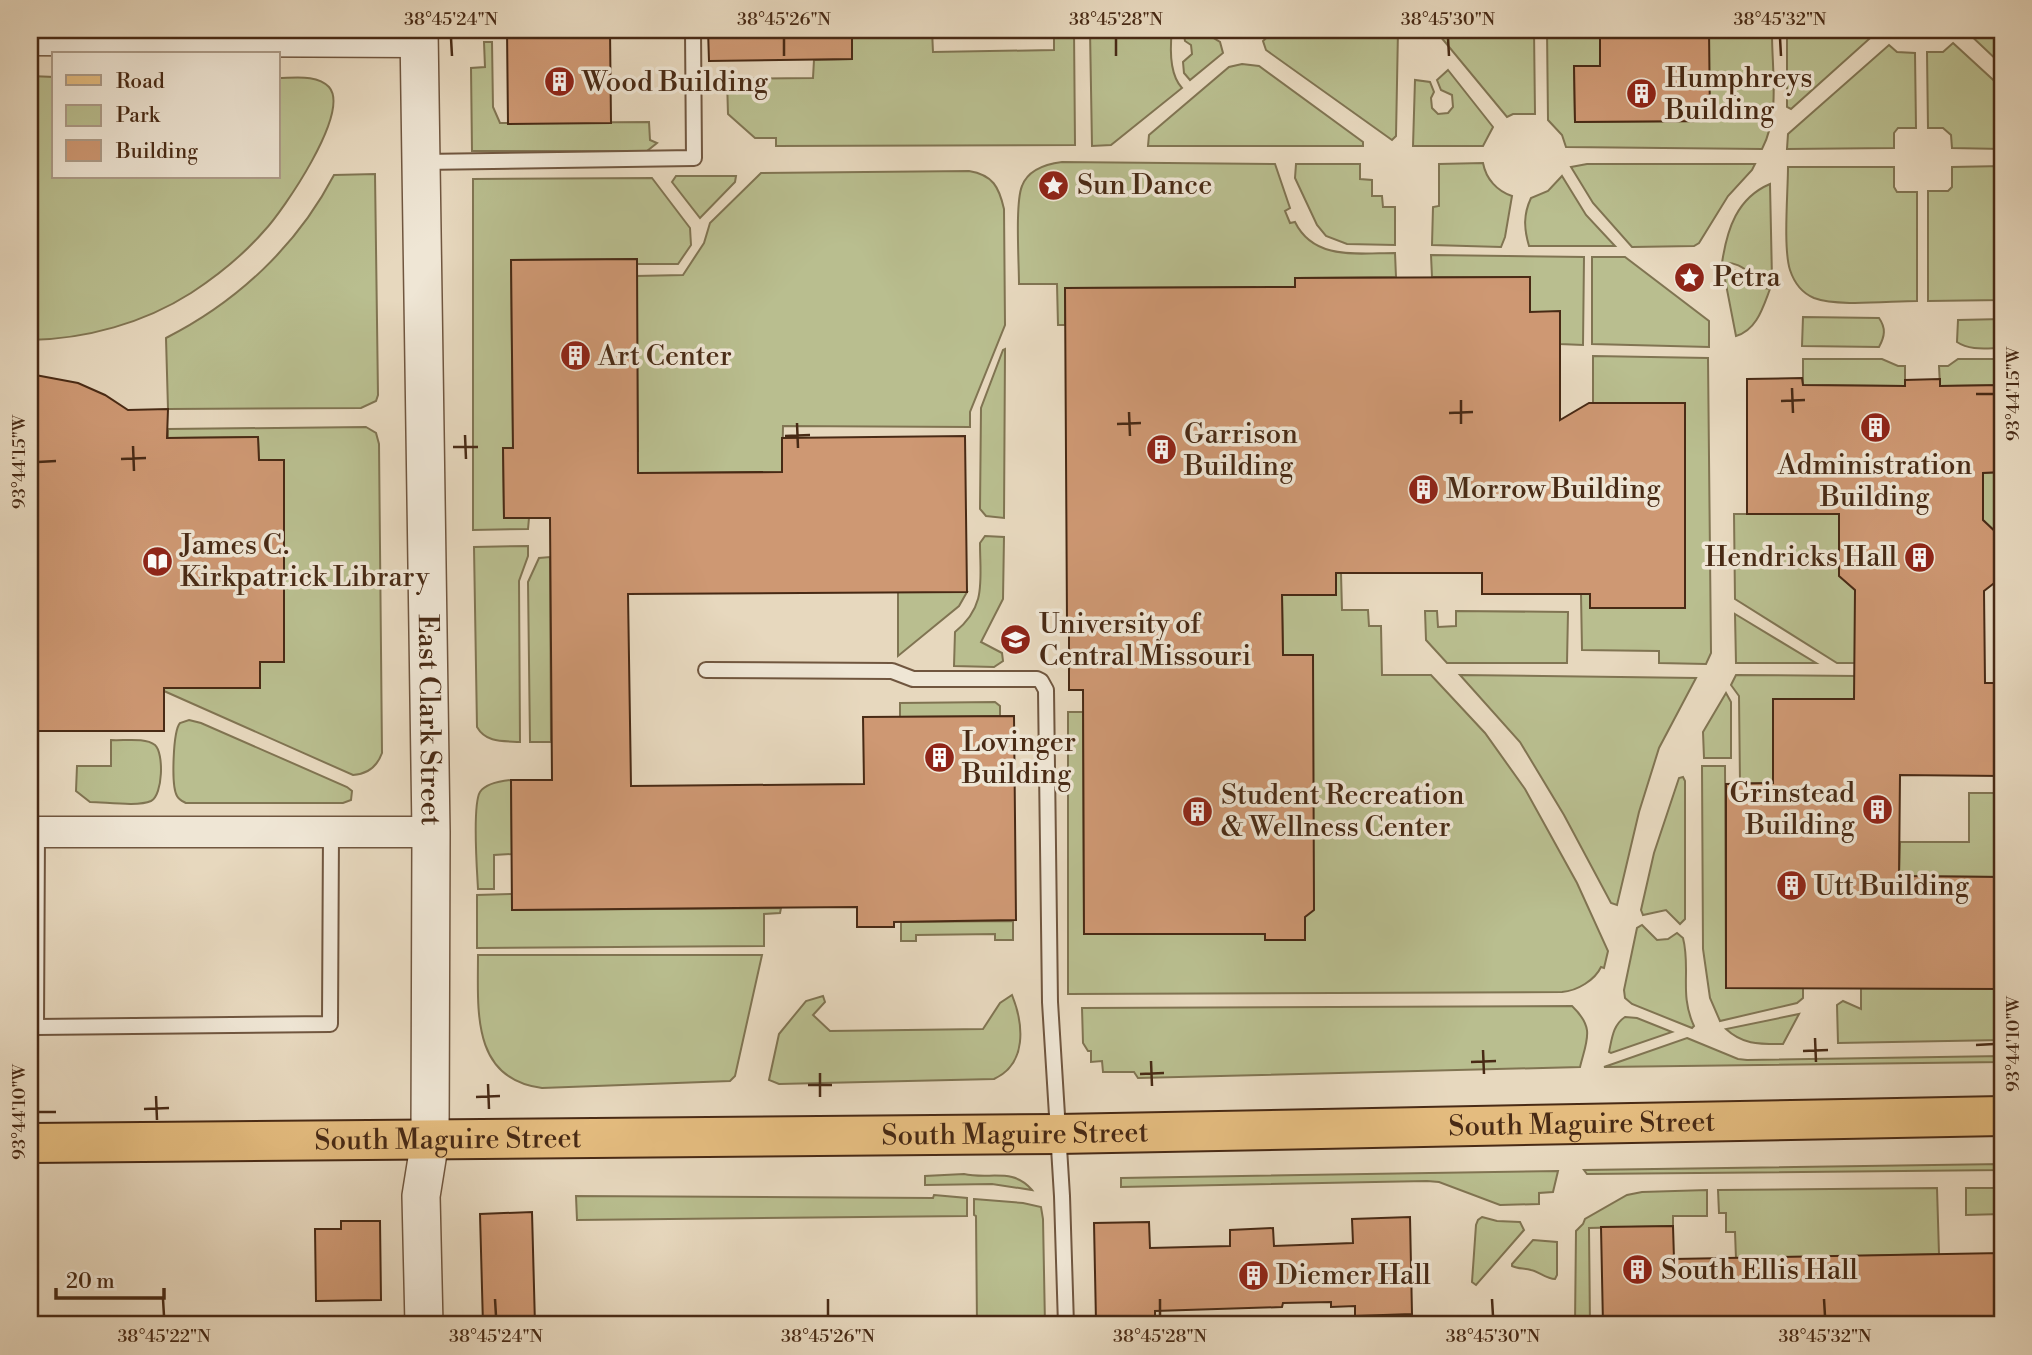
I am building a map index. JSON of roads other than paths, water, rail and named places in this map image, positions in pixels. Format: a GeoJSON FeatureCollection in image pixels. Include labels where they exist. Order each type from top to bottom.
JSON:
{"type":"FeatureCollection","features":[{"type":"Feature","properties":{"kind":"main road","name":"South Maguire Street"},"geometry":{"type":"LineString","coordinates":[[30,1143],[1058,1134],[2002,1116]]}},
{"type":"Feature","properties":{"kind":"street","name":"East Clark Street"},"geometry":{"type":"LineString","coordinates":[[419,36],[431,832],[429,1140],[421,1196],[424,1325]]}},
{"type":"Feature","properties":{"kind":"street"},"geometry":{"type":"LineString","coordinates":[[30,40],[419,36]]}},
{"type":"Feature","properties":{"kind":"street"},"geometry":{"type":"LineString","coordinates":[[33,832],[431,832]]}},
{"type":"Feature","properties":{"kind":"lane"},"geometry":{"type":"LineString","coordinates":[[421,162],[694,158],[693,30]]}},
{"type":"Feature","properties":{"kind":"lane"},"geometry":{"type":"LineString","coordinates":[[706,670],[892,671],[913,679],[1041,681],[1046,690],[1050,1002],[1066,1325]]}},
{"type":"Feature","properties":{"kind":"lane"},"geometry":{"type":"LineString","coordinates":[[33,832],[36,1027],[330,1024],[331,832]]}},
{"type":"Feature","properties":{"kind":"place","name":"Wood Building"},"geometry":{"type":"Point","coordinates":[559,82]}},
{"type":"Feature","properties":{"kind":"place","name":"Humphreys Building"},"geometry":{"type":"Point","coordinates":[1642,94]}},
{"type":"Feature","properties":{"kind":"place","name":"Sun Dance"},"geometry":{"type":"Point","coordinates":[1054,185]}},
{"type":"Feature","properties":{"kind":"place","name":"Petra"},"geometry":{"type":"Point","coordinates":[1690,277]}},
{"type":"Feature","properties":{"kind":"place","name":"Art Center"},"geometry":{"type":"Point","coordinates":[575,356]}},
{"type":"Feature","properties":{"kind":"place","name":"Administration Building"},"geometry":{"type":"Point","coordinates":[1875,428]}},
{"type":"Feature","properties":{"kind":"place","name":"Garrison Building"},"geometry":{"type":"Point","coordinates":[1161,450]}},
{"type":"Feature","properties":{"kind":"place","name":"Morrow Building"},"geometry":{"type":"Point","coordinates":[1423,489]}},
{"type":"Feature","properties":{"kind":"place","name":"Hendricks Hall"},"geometry":{"type":"Point","coordinates":[1920,557]}},
{"type":"Feature","properties":{"kind":"place","name":"James C. Kirkpatrick Library"},"geometry":{"type":"Point","coordinates":[157,561]}},
{"type":"Feature","properties":{"kind":"place","name":"University of Central Missouri"},"geometry":{"type":"Point","coordinates":[1016,640]}},
{"type":"Feature","properties":{"kind":"place","name":"Lovinger Building"},"geometry":{"type":"Point","coordinates":[939,758]}},
{"type":"Feature","properties":{"kind":"place","name":"Grinstead Building"},"geometry":{"type":"Point","coordinates":[1878,809]}},
{"type":"Feature","properties":{"kind":"place","name":"Student Recreation & Wellness Center"},"geometry":{"type":"Point","coordinates":[1198,811]}},
{"type":"Feature","properties":{"kind":"place","name":"Utt Building"},"geometry":{"type":"Point","coordinates":[1791,886]}},
{"type":"Feature","properties":{"kind":"place","name":"South Ellis Hall"},"geometry":{"type":"Point","coordinates":[1638,1270]}},
{"type":"Feature","properties":{"kind":"place","name":"Diemer Hall"},"geometry":{"type":"Point","coordinates":[1253,1275]}}]}
